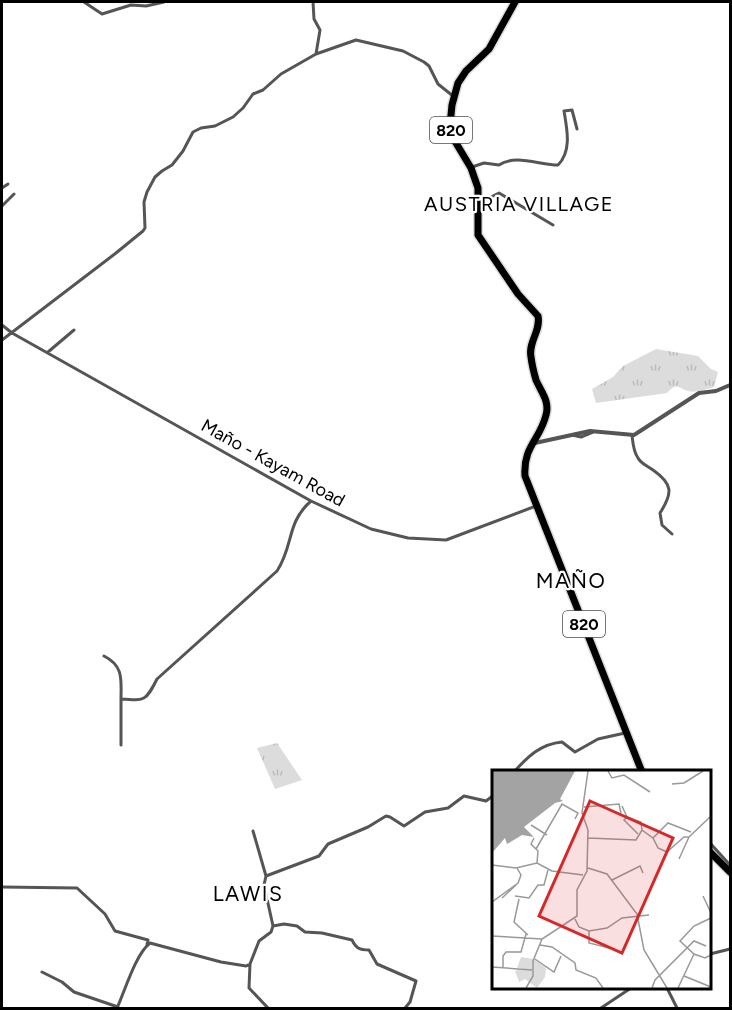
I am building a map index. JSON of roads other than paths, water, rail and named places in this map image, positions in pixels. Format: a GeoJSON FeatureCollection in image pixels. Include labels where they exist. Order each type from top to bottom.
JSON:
{"type":"FeatureCollection","features":[{"type":"Feature","properties":{"kind":"highway","name":"820"},"geometry":{"type":"LineString","coordinates":[[515,2],[489,49],[466,71],[458,83],[450,125],[453,138],[471,168],[477,188],[477,226],[480,239],[518,294],[538,316],[538,327],[531,355],[535,377],[547,407],[542,428],[531,444],[524,464],[525,476],[642,770]]}},
{"type":"Feature","properties":{"kind":"highway"},"geometry":{"type":"LineString","coordinates":[[711,853],[730,872]]}},
{"type":"Feature","properties":{"kind":"street"},"geometry":{"type":"LineString","coordinates":[[84,2],[102,14],[131,4],[146,6],[164,2]]}},
{"type":"Feature","properties":{"kind":"street"},"geometry":{"type":"LineString","coordinates":[[313,2],[314,19],[320,30],[316,54]]}},
{"type":"Feature","properties":{"kind":"street"},"geometry":{"type":"LineString","coordinates":[[2,340],[145,228],[144,201],[147,192],[155,177],[172,165],[183,151],[193,132],[215,126],[233,117],[254,94],[263,90],[281,74],[316,54],[357,40],[403,51],[429,66],[438,84],[454,97]]}},
{"type":"Feature","properties":{"kind":"street"},"geometry":{"type":"LineString","coordinates":[[471,168],[484,163],[499,165],[505,161],[535,161],[558,165],[565,158],[567,150],[564,111],[572,110],[576,129]]}},
{"type":"Feature","properties":{"kind":"street"},"geometry":{"type":"LineString","coordinates":[[2,188],[8,184]]}},
{"type":"Feature","properties":{"kind":"street"},"geometry":{"type":"LineString","coordinates":[[2,206],[14,194]]}},
{"type":"Feature","properties":{"kind":"street"},"geometry":{"type":"LineString","coordinates":[[478,204],[499,194],[554,225]]}},
{"type":"Feature","properties":{"kind":"street","name":"Maño - Kayam Road"},"geometry":{"type":"LineString","coordinates":[[2,325],[12,333],[311,501],[371,529],[408,538],[440,541],[536,506]]}},
{"type":"Feature","properties":{"kind":"street"},"geometry":{"type":"LineString","coordinates":[[48,352],[74,330]]}},
{"type":"Feature","properties":{"kind":"street"},"geometry":{"type":"LineString","coordinates":[[531,444],[571,434],[595,431],[632,435],[660,420],[699,393],[716,391],[730,385]]}},
{"type":"Feature","properties":{"kind":"street"},"geometry":{"type":"LineString","coordinates":[[632,435],[633,449],[638,459],[666,481],[670,490],[669,500],[660,513],[662,525],[672,534]]}},
{"type":"Feature","properties":{"kind":"street"},"geometry":{"type":"LineString","coordinates":[[121,699],[141,700],[148,697],[157,679],[277,571],[288,549],[295,519],[311,501]]}},
{"type":"Feature","properties":{"kind":"street"},"geometry":{"type":"LineString","coordinates":[[104,656],[119,668],[121,676],[121,745]]}},
{"type":"Feature","properties":{"kind":"street"},"geometry":{"type":"LineString","coordinates":[[515,770],[534,751],[548,745],[562,742],[575,752],[598,739],[627,732]]}},
{"type":"Feature","properties":{"kind":"street"},"geometry":{"type":"LineString","coordinates":[[266,876],[319,856],[328,844],[368,827],[386,816],[404,826],[429,811],[448,808],[464,796],[486,801],[492,796]]}},
{"type":"Feature","properties":{"kind":"street"},"geometry":{"type":"LineString","coordinates":[[253,831],[266,876],[264,885],[273,926],[271,932],[259,941],[250,964],[249,988],[268,1008]]}},
{"type":"Feature","properties":{"kind":"street"},"geometry":{"type":"LineString","coordinates":[[711,844],[730,865]]}},
{"type":"Feature","properties":{"kind":"street"},"geometry":{"type":"LineString","coordinates":[[2,887],[76,888],[105,914],[115,931],[148,940],[118,1008],[74,992],[63,982],[42,972]]}},
{"type":"Feature","properties":{"kind":"street"},"geometry":{"type":"LineString","coordinates":[[273,926],[284,924],[297,926],[305,932],[322,933],[352,940],[356,948],[369,950],[377,964],[416,981],[410,1002],[405,1008]]}},
{"type":"Feature","properties":{"kind":"street"},"geometry":{"type":"LineString","coordinates":[[147,945],[151,943],[221,962],[246,966],[250,964]]}},
{"type":"Feature","properties":{"kind":"street"},"geometry":{"type":"LineString","coordinates":[[711,954],[730,949]]}},
{"type":"Feature","properties":{"kind":"street"},"geometry":{"type":"LineString","coordinates":[[601,1008],[628,989]]}},
{"type":"Feature","properties":{"kind":"street"},"geometry":{"type":"LineString","coordinates":[[668,989],[677,1008]]}},
{"type":"Feature","properties":{"kind":"district","name":"AUSTRIA VILLAGE"},"geometry":{"type":"Point","coordinates":[519,204]}},
{"type":"Feature","properties":{"kind":"district","name":"MAÑO"},"geometry":{"type":"Point","coordinates":[571,580]}},
{"type":"Feature","properties":{"kind":"district","name":"LAWIS"},"geometry":{"type":"Point","coordinates":[248,893]}}]}
